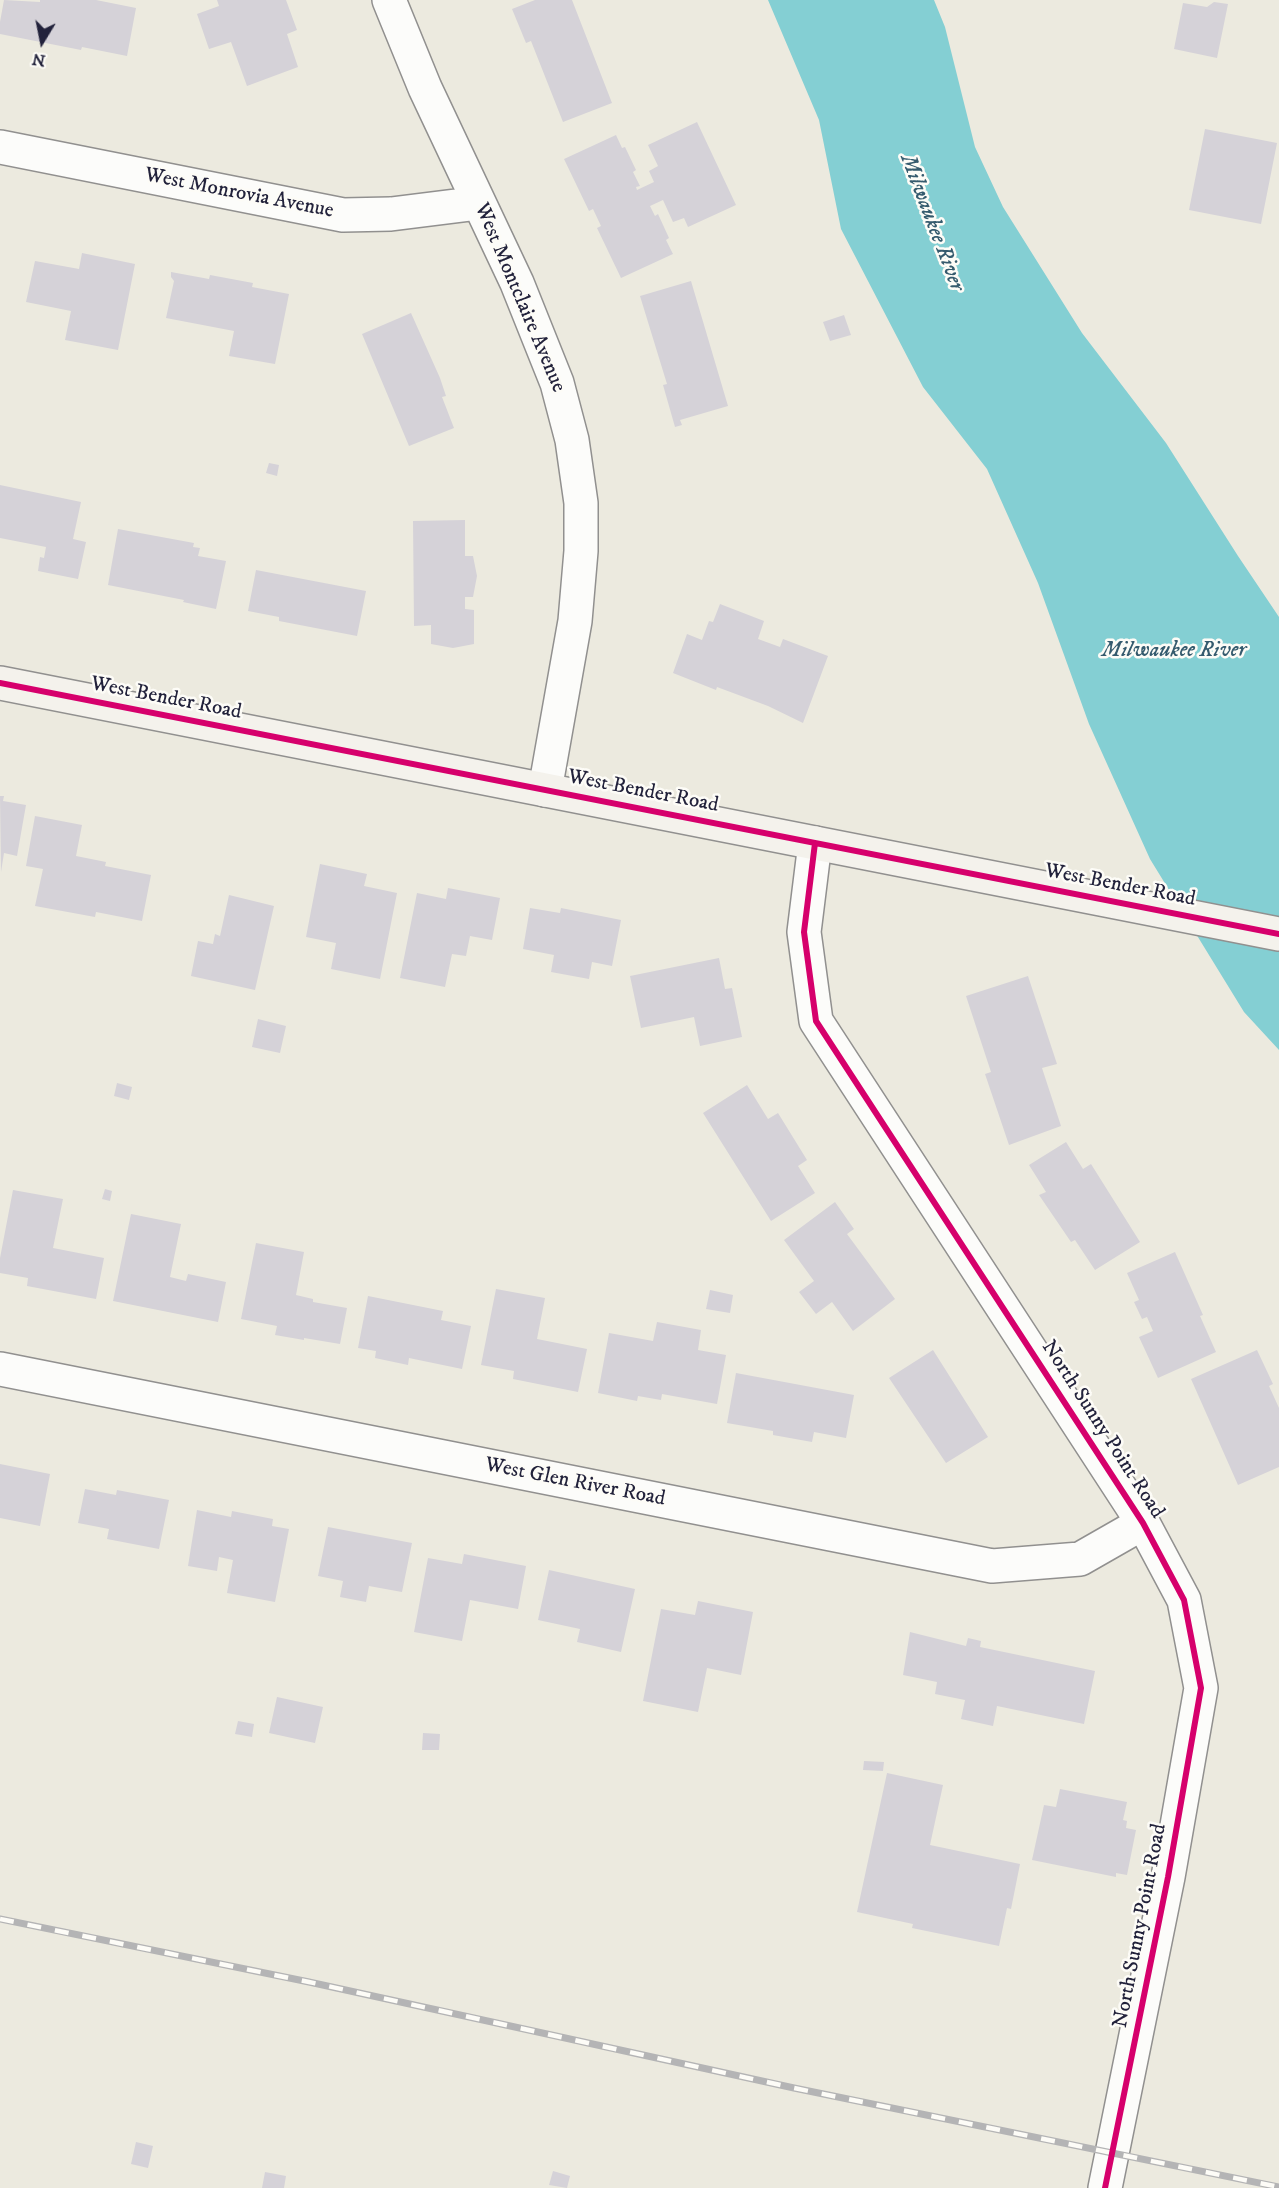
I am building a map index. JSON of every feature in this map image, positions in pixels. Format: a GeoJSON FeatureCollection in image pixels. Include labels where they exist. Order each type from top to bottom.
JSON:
{"type":"FeatureCollection","features":[{"type":"Feature","properties":{"kind":"street","name":"West Montclaire Avenue"},"geometry":{"type":"LineString","coordinates":[[389,0],[425,88],[517,283],[557,383],[572,440],[581,503],[581,551],[575,621],[545,790]]}},
{"type":"Feature","properties":{"kind":"street","name":"West Monrovia Avenue"},"geometry":{"type":"LineString","coordinates":[[0,147],[343,215],[391,214],[479,203]]}},
{"type":"Feature","properties":{"kind":"street","name":"West Bender Road"},"geometry":{"type":"LineString","coordinates":[[0,683],[1279,934]]}},
{"type":"Feature","properties":{"kind":"street","name":"North Sunny Point Road"},"geometry":{"type":"LineString","coordinates":[[815,843],[804,932],[816,1020],[1143,1523],[1184,1600],[1201,1688],[1168,1877],[1105,2188]]}},
{"type":"Feature","properties":{"kind":"street","name":"West Glen River Road"},"geometry":{"type":"LineString","coordinates":[[0,1369],[992,1566],[1080,1560],[1143,1523]]}},
{"type":"Feature","properties":{"kind":"water","name":"Milwaukee River"},"geometry":{"type":"Polygon","coordinates":[[[768,0],[934,0],[945,27],[975,147],[1003,207],[1082,333],[1166,443],[1279,617],[1279,1050],[1244,1012],[1150,859],[1089,724],[1038,583],[987,469],[923,387],[841,229],[819,120],[768,0]]]}},
{"type":"Feature","properties":{"kind":"building"},"geometry":{"type":"Polygon","coordinates":[[[4,0],[40,2],[40,0],[96,0],[136,8],[127,56],[82,47],[81,50],[0,34],[4,0]]]}},
{"type":"Feature","properties":{"kind":"building"},"geometry":{"type":"Polygon","coordinates":[[[217,0],[286,0],[297,30],[287,34],[298,67],[247,86],[231,42],[209,49],[197,14],[219,6],[217,0]]]}},
{"type":"Feature","properties":{"kind":"building"},"geometry":{"type":"Polygon","coordinates":[[[535,0],[572,0],[612,103],[563,122],[531,41],[526,43],[512,9],[535,0]]]}},
{"type":"Feature","properties":{"kind":"building"},"geometry":{"type":"Polygon","coordinates":[[[1214,2],[1228,4],[1217,58],[1174,49],[1183,3],[1207,7],[1214,2]]]}},
{"type":"Feature","properties":{"kind":"building"},"geometry":{"type":"Polygon","coordinates":[[[697,122],[736,205],[688,227],[684,218],[673,222],[663,200],[650,206],[655,216],[658,214],[669,238],[666,240],[673,254],[621,278],[597,228],[601,226],[593,209],[589,211],[564,159],[616,135],[622,148],[625,147],[636,170],[633,172],[640,186],[636,187],[637,190],[654,182],[649,171],[658,166],[648,145],[697,122]]]}},
{"type":"Feature","properties":{"kind":"building"},"geometry":{"type":"Polygon","coordinates":[[[1205,129],[1277,143],[1261,224],[1189,210],[1205,129]]]}},
{"type":"Feature","properties":{"kind":"building"},"geometry":{"type":"Polygon","coordinates":[[[82,253],[135,264],[118,350],[65,340],[71,311],[26,302],[35,261],[79,269],[82,253]]]}},
{"type":"Feature","properties":{"kind":"building"},"geometry":{"type":"Polygon","coordinates":[[[171,272],[209,279],[210,275],[253,283],[252,287],[289,294],[275,364],[229,356],[234,331],[166,318],[174,281],[171,272]]]}},
{"type":"Feature","properties":{"kind":"building"},"geometry":{"type":"Polygon","coordinates":[[[691,281],[728,406],[680,420],[682,425],[675,427],[663,385],[667,384],[640,296],[691,281]]]}},
{"type":"Feature","properties":{"kind":"building"},"geometry":{"type":"Polygon","coordinates":[[[411,313],[440,378],[446,396],[442,397],[454,428],[409,446],[362,334],[411,313]]]}},
{"type":"Feature","properties":{"kind":"building"},"geometry":{"type":"Polygon","coordinates":[[[844,315],[851,335],[830,341],[823,322],[844,315]]]}},
{"type":"Feature","properties":{"kind":"building"},"geometry":{"type":"Polygon","coordinates":[[[269,463],[279,465],[277,476],[266,473],[269,463]]]}},
{"type":"Feature","properties":{"kind":"building"},"geometry":{"type":"Polygon","coordinates":[[[0,485],[81,502],[73,539],[86,542],[78,579],[38,571],[40,557],[44,558],[46,547],[0,538],[0,485]]]}},
{"type":"Feature","properties":{"kind":"building"},"geometry":{"type":"Polygon","coordinates":[[[465,520],[465,556],[473,556],[477,576],[473,597],[465,597],[465,609],[474,610],[474,644],[453,648],[431,644],[431,625],[414,626],[413,521],[465,520]]]}},
{"type":"Feature","properties":{"kind":"building"},"geometry":{"type":"Polygon","coordinates":[[[118,529],[194,543],[193,547],[200,548],[198,556],[226,561],[216,609],[183,602],[184,600],[108,585],[118,529]]]}},
{"type":"Feature","properties":{"kind":"building"},"geometry":{"type":"Polygon","coordinates":[[[256,570],[366,591],[357,636],[279,621],[279,617],[248,611],[256,570]]]}},
{"type":"Feature","properties":{"kind":"building"},"geometry":{"type":"Polygon","coordinates":[[[720,604],[764,621],[758,639],[780,647],[783,639],[828,656],[803,723],[768,706],[717,687],[716,690],[673,673],[687,634],[702,640],[709,621],[713,622],[720,604]]]}},
{"type":"Feature","properties":{"kind":"building"},"geometry":{"type":"Polygon","coordinates":[[[0,796],[4,796],[3,801],[26,805],[17,856],[4,853],[1,872],[0,796]]]}},
{"type":"Feature","properties":{"kind":"building"},"geometry":{"type":"Polygon","coordinates":[[[35,816],[82,825],[76,856],[106,862],[105,866],[151,875],[142,921],[96,912],[95,917],[35,906],[43,869],[26,866],[35,816]]]}},
{"type":"Feature","properties":{"kind":"building"},"geometry":{"type":"Polygon","coordinates":[[[320,864],[367,874],[364,886],[397,893],[380,979],[331,969],[336,943],[306,937],[320,864]]]}},
{"type":"Feature","properties":{"kind":"building"},"geometry":{"type":"Polygon","coordinates":[[[448,888],[500,898],[492,940],[470,936],[466,956],[452,954],[445,987],[400,978],[417,893],[446,899],[448,888]]]}},
{"type":"Feature","properties":{"kind":"building"},"geometry":{"type":"Polygon","coordinates":[[[229,895],[274,906],[255,990],[191,976],[198,941],[213,944],[215,934],[220,936],[229,895]]]}},
{"type":"Feature","properties":{"kind":"building"},"geometry":{"type":"Polygon","coordinates":[[[530,908],[560,913],[561,908],[621,920],[612,966],[592,962],[589,979],[551,972],[554,955],[523,949],[530,908]]]}},
{"type":"Feature","properties":{"kind":"building"},"geometry":{"type":"Polygon","coordinates":[[[719,958],[725,989],[732,988],[742,1037],[700,1046],[694,1017],[641,1028],[630,976],[719,958]]]}},
{"type":"Feature","properties":{"kind":"building"},"geometry":{"type":"Polygon","coordinates":[[[1028,976],[1057,1064],[1042,1068],[1061,1126],[1009,1145],[985,1074],[991,1072],[966,996],[1028,976]]]}},
{"type":"Feature","properties":{"kind":"building"},"geometry":{"type":"Polygon","coordinates":[[[258,1019],[286,1026],[280,1053],[252,1047],[258,1019]]]}},
{"type":"Feature","properties":{"kind":"building"},"geometry":{"type":"Polygon","coordinates":[[[117,1083],[132,1087],[129,1100],[114,1096],[117,1083]]]}},
{"type":"Feature","properties":{"kind":"building"},"geometry":{"type":"Polygon","coordinates":[[[747,1085],[768,1119],[778,1113],[807,1160],[798,1166],[815,1193],[771,1221],[703,1113],[747,1085]]]}},
{"type":"Feature","properties":{"kind":"building"},"geometry":{"type":"Polygon","coordinates":[[[1066,1142],[1083,1169],[1091,1164],[1140,1242],[1095,1270],[1075,1240],[1071,1242],[1039,1195],[1046,1192],[1029,1165],[1066,1142]]]}},
{"type":"Feature","properties":{"kind":"building"},"geometry":{"type":"Polygon","coordinates":[[[105,1189],[112,1191],[110,1201],[102,1199],[105,1189]]]}},
{"type":"Feature","properties":{"kind":"building"},"geometry":{"type":"Polygon","coordinates":[[[13,1190],[63,1199],[53,1248],[104,1258],[96,1299],[27,1286],[28,1278],[0,1273],[0,1258],[13,1190]]]}},
{"type":"Feature","properties":{"kind":"building"},"geometry":{"type":"Polygon","coordinates":[[[835,1202],[854,1229],[847,1234],[895,1299],[853,1331],[832,1302],[816,1314],[799,1292],[814,1281],[784,1240],[835,1202]]]}},
{"type":"Feature","properties":{"kind":"building"},"geometry":{"type":"Polygon","coordinates":[[[131,1214],[181,1224],[170,1277],[186,1281],[188,1274],[226,1282],[218,1322],[113,1301],[131,1214]]]}},
{"type":"Feature","properties":{"kind":"building"},"geometry":{"type":"Polygon","coordinates":[[[256,1243],[304,1252],[296,1295],[313,1299],[313,1302],[347,1308],[340,1344],[275,1335],[277,1326],[241,1319],[256,1243]]]}},
{"type":"Feature","properties":{"kind":"building"},"geometry":{"type":"Polygon","coordinates":[[[1175,1252],[1203,1315],[1200,1316],[1216,1352],[1158,1378],[1139,1337],[1153,1331],[1147,1317],[1142,1319],[1134,1302],[1139,1300],[1127,1273],[1175,1252]]]}},
{"type":"Feature","properties":{"kind":"building"},"geometry":{"type":"Polygon","coordinates":[[[496,1289],[545,1298],[537,1339],[587,1349],[578,1392],[513,1379],[514,1371],[481,1365],[496,1289]]]}},
{"type":"Feature","properties":{"kind":"building"},"geometry":{"type":"Polygon","coordinates":[[[710,1290],[733,1295],[730,1313],[706,1309],[710,1290]]]}},
{"type":"Feature","properties":{"kind":"building"},"geometry":{"type":"Polygon","coordinates":[[[368,1296],[443,1311],[441,1320],[471,1326],[462,1369],[409,1358],[408,1365],[375,1358],[376,1351],[358,1348],[368,1296]]]}},
{"type":"Feature","properties":{"kind":"building"},"geometry":{"type":"Polygon","coordinates":[[[657,1322],[701,1330],[698,1350],[726,1355],[717,1404],[662,1394],[661,1400],[638,1396],[637,1401],[598,1393],[609,1333],[653,1341],[657,1322]]]}},
{"type":"Feature","properties":{"kind":"building"},"geometry":{"type":"Polygon","coordinates":[[[933,1350],[988,1437],[946,1463],[889,1378],[933,1350]]]}},
{"type":"Feature","properties":{"kind":"building"},"geometry":{"type":"Polygon","coordinates":[[[1257,1350],[1273,1384],[1269,1386],[1279,1408],[1279,1467],[1238,1485],[1191,1379],[1257,1350]]]}},
{"type":"Feature","properties":{"kind":"building"},"geometry":{"type":"Polygon","coordinates":[[[736,1373],[854,1395],[846,1438],[814,1432],[812,1442],[773,1435],[773,1431],[727,1423],[736,1373]]]}},
{"type":"Feature","properties":{"kind":"building"},"geometry":{"type":"Polygon","coordinates":[[[0,1464],[50,1474],[40,1526],[0,1518],[0,1464]]]}},
{"type":"Feature","properties":{"kind":"building"},"geometry":{"type":"Polygon","coordinates":[[[85,1489],[116,1495],[117,1490],[169,1500],[159,1549],[107,1539],[109,1529],[78,1523],[85,1489]]]}},
{"type":"Feature","properties":{"kind":"building"},"geometry":{"type":"Polygon","coordinates":[[[197,1510],[231,1517],[232,1511],[273,1519],[272,1526],[289,1529],[275,1602],[227,1593],[233,1560],[219,1557],[217,1571],[188,1566],[197,1510]]]}},
{"type":"Feature","properties":{"kind":"building"},"geometry":{"type":"Polygon","coordinates":[[[328,1527],[412,1543],[402,1592],[369,1586],[366,1602],[340,1597],[343,1581],[318,1576],[328,1527]]]}},
{"type":"Feature","properties":{"kind":"building"},"geometry":{"type":"Polygon","coordinates":[[[464,1554],[526,1566],[518,1609],[470,1600],[462,1641],[414,1632],[428,1558],[462,1564],[464,1554]]]}},
{"type":"Feature","properties":{"kind":"building"},"geometry":{"type":"Polygon","coordinates":[[[549,1570],[635,1589],[621,1652],[577,1642],[580,1629],[538,1620],[549,1570]]]}},
{"type":"Feature","properties":{"kind":"building"},"geometry":{"type":"Polygon","coordinates":[[[698,1601],[753,1612],[741,1675],[707,1668],[698,1712],[643,1701],[661,1609],[695,1615],[698,1601]]]}},
{"type":"Feature","properties":{"kind":"building"},"geometry":{"type":"Polygon","coordinates":[[[910,1632],[966,1646],[968,1638],[981,1641],[980,1647],[1095,1671],[1084,1724],[997,1706],[993,1726],[961,1719],[965,1700],[935,1694],[937,1682],[903,1675],[910,1632]]]}},
{"type":"Feature","properties":{"kind":"building"},"geometry":{"type":"Polygon","coordinates":[[[277,1697],[323,1707],[315,1743],[269,1733],[277,1697]]]}},
{"type":"Feature","properties":{"kind":"building"},"geometry":{"type":"Polygon","coordinates":[[[238,1721],[254,1724],[252,1737],[235,1734],[238,1721]]]}},
{"type":"Feature","properties":{"kind":"building"},"geometry":{"type":"Polygon","coordinates":[[[423,1733],[440,1734],[439,1750],[422,1750],[423,1733]]]}},
{"type":"Feature","properties":{"kind":"building"},"geometry":{"type":"Polygon","coordinates":[[[864,1761],[884,1762],[883,1771],[863,1770],[864,1761]]]}},
{"type":"Feature","properties":{"kind":"building"},"geometry":{"type":"Polygon","coordinates":[[[887,1773],[943,1785],[930,1845],[1020,1864],[1011,1909],[1007,1908],[999,1946],[912,1928],[913,1924],[857,1912],[887,1773]]]}},
{"type":"Feature","properties":{"kind":"building"},"geometry":{"type":"Polygon","coordinates":[[[1060,1789],[1127,1802],[1123,1820],[1127,1821],[1126,1828],[1136,1830],[1127,1875],[1116,1873],[1116,1877],[1032,1860],[1044,1805],[1056,1807],[1060,1789]]]}},
{"type":"Feature","properties":{"kind":"building"},"geometry":{"type":"Polygon","coordinates":[[[136,2142],[153,2146],[148,2168],[131,2164],[136,2142]]]}},
{"type":"Feature","properties":{"kind":"building"},"geometry":{"type":"Polygon","coordinates":[[[553,2171],[570,2176],[567,2188],[549,2185],[553,2171]]]}},
{"type":"Feature","properties":{"kind":"building"},"geometry":{"type":"Polygon","coordinates":[[[265,2172],[286,2176],[284,2188],[262,2188],[265,2172]]]}},
{"type":"Feature","properties":{"kind":"railway"},"geometry":{"type":"LineString","coordinates":[[0,1919],[309,1982],[794,2088],[1279,2187]]}},
{"type":"Feature","properties":{"kind":"cycle path"},"geometry":{"type":"LineString","coordinates":[[0,683],[1279,934]]}},
{"type":"Feature","properties":{"kind":"cycle path"},"geometry":{"type":"LineString","coordinates":[[815,843],[804,932],[816,1021],[1143,1523],[1184,1600],[1201,1688],[1168,1877],[1105,2188]]}}]}
